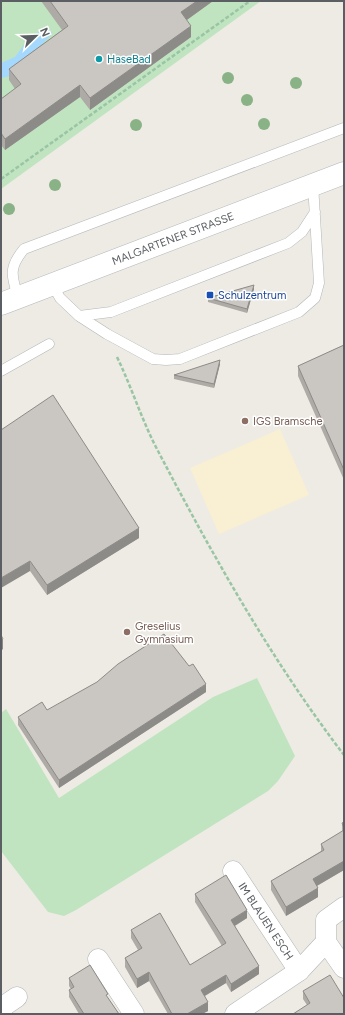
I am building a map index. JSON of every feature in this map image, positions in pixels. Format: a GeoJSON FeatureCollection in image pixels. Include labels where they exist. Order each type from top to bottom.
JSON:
{"type":"FeatureCollection","features":[{"type":"Feature","properties":{"kind":"street","name":"MALGARTENER STRASSE"},"geometry":{"type":"LineString","coordinates":[[9,300],[344,173]]}},
{"type":"Feature","properties":{"kind":"street","name":"IM BLAUEN ESCH"},"geometry":{"type":"LineString","coordinates":[[233,871],[299,971]]}},
{"type":"Feature","properties":{"kind":"street"},"geometry":{"type":"LineString","coordinates":[[344,907],[326,920],[326,942],[344,968]]}},
{"type":"Feature","properties":{"kind":"street","name":"IM BLAUEN ESCH"},"geometry":{"type":"LineString","coordinates":[[235,1014],[299,971],[326,942]]}},
{"type":"Feature","properties":{"kind":"street"},"geometry":{"type":"LineString","coordinates":[[98,959],[134,1014]]}},
{"type":"Feature","properties":{"kind":"lane"},"geometry":{"type":"LineString","coordinates":[[9,300],[14,261],[24,249],[344,128]]}},
{"type":"Feature","properties":{"kind":"lane"},"geometry":{"type":"LineString","coordinates":[[52,284],[60,298],[79,316],[107,334],[153,359],[180,359],[299,312],[315,298],[319,283],[313,184]]}},
{"type":"Feature","properties":{"kind":"lane"},"geometry":{"type":"LineString","coordinates":[[79,316],[111,312],[288,243],[302,232],[315,212]]}},
{"type":"Feature","properties":{"kind":"lane"},"geometry":{"type":"LineString","coordinates":[[1,371],[49,344]]}},
{"type":"Feature","properties":{"kind":"path"},"geometry":{"type":"LineString","coordinates":[[1,179],[250,1]]}},
{"type":"Feature","properties":{"kind":"path"},"geometry":{"type":"LineString","coordinates":[[107,334],[157,450],[245,610],[324,729],[344,755]]}},
{"type":"Feature","properties":{"kind":"green space"},"geometry":{"type":"Polygon","coordinates":[[[1,1],[261,1],[1,189],[1,1]]]}},
{"type":"Feature","properties":{"kind":"green space"},"geometry":{"type":"Polygon","coordinates":[[[257,678],[295,756],[278,781],[268,791],[76,910],[64,916],[48,912],[1,851],[1,713],[6,709],[59,798],[213,697],[257,678]]]}},
{"type":"Feature","properties":{"kind":"sand"},"geometry":{"type":"Polygon","coordinates":[[[280,429],[309,495],[219,534],[190,468],[280,429]]]}},
{"type":"Feature","properties":{"kind":"water"},"geometry":{"type":"Polygon","coordinates":[[[45,29],[52,32],[52,34],[11,76],[1,78],[1,63],[15,57],[30,37],[45,29]]]}},
{"type":"Feature","properties":{"kind":"building","name":"HaseBad"},"geometry":{"type":"Polygon","coordinates":[[[50,1],[197,1],[181,12],[191,26],[90,98],[80,85],[5,139],[1,133],[1,99],[21,84],[9,69],[68,26],[50,1]]]}},
{"type":"Feature","properties":{"kind":"building"},"geometry":{"type":"Polygon","coordinates":[[[254,285],[247,309],[208,298],[254,285]]]}},
{"type":"Feature","properties":{"kind":"building"},"geometry":{"type":"Polygon","coordinates":[[[344,345],[344,470],[298,366],[344,345]]]}},
{"type":"Feature","properties":{"kind":"building"},"geometry":{"type":"Polygon","coordinates":[[[220,360],[214,384],[174,375],[220,360]]]}},
{"type":"Feature","properties":{"kind":"building"},"geometry":{"type":"Polygon","coordinates":[[[53,395],[139,528],[47,585],[30,561],[1,578],[1,430],[53,395]]]}},
{"type":"Feature","properties":{"kind":"building"},"geometry":{"type":"Polygon","coordinates":[[[164,634],[189,666],[193,664],[206,684],[59,780],[18,717],[42,702],[47,710],[97,682],[118,664],[164,634]]]}},
{"type":"Feature","properties":{"kind":"building"},"geometry":{"type":"Polygon","coordinates":[[[344,830],[344,861],[313,879],[318,888],[286,907],[271,881],[324,850],[321,844],[344,830]]]}},
{"type":"Feature","properties":{"kind":"building"},"geometry":{"type":"Polygon","coordinates":[[[226,875],[247,910],[231,920],[259,966],[231,984],[226,975],[201,990],[208,1002],[187,1014],[172,1014],[149,972],[137,979],[125,958],[142,948],[131,930],[160,913],[190,965],[226,943],[195,894],[226,875]]]}},
{"type":"Feature","properties":{"kind":"building"},"geometry":{"type":"Polygon","coordinates":[[[90,965],[108,994],[106,995],[119,1014],[84,1014],[69,990],[74,987],[69,978],[90,965]]]}},
{"type":"Feature","properties":{"kind":"building"},"geometry":{"type":"Polygon","coordinates":[[[330,975],[344,998],[344,1014],[293,1014],[310,1003],[303,991],[330,975]]]}},
{"type":"Feature","properties":{"kind":"place","name":"HaseBad"},"geometry":{"type":"Point","coordinates":[99,59]}},
{"type":"Feature","properties":{"kind":"place","name":"Schulzentrum"},"geometry":{"type":"Point","coordinates":[210,295]}},
{"type":"Feature","properties":{"kind":"place","name":"IGS Bramsche"},"geometry":{"type":"Point","coordinates":[245,421]}},
{"type":"Feature","properties":{"kind":"place","name":"Greselius Gymnasium"},"geometry":{"type":"Point","coordinates":[127,632]}}]}
